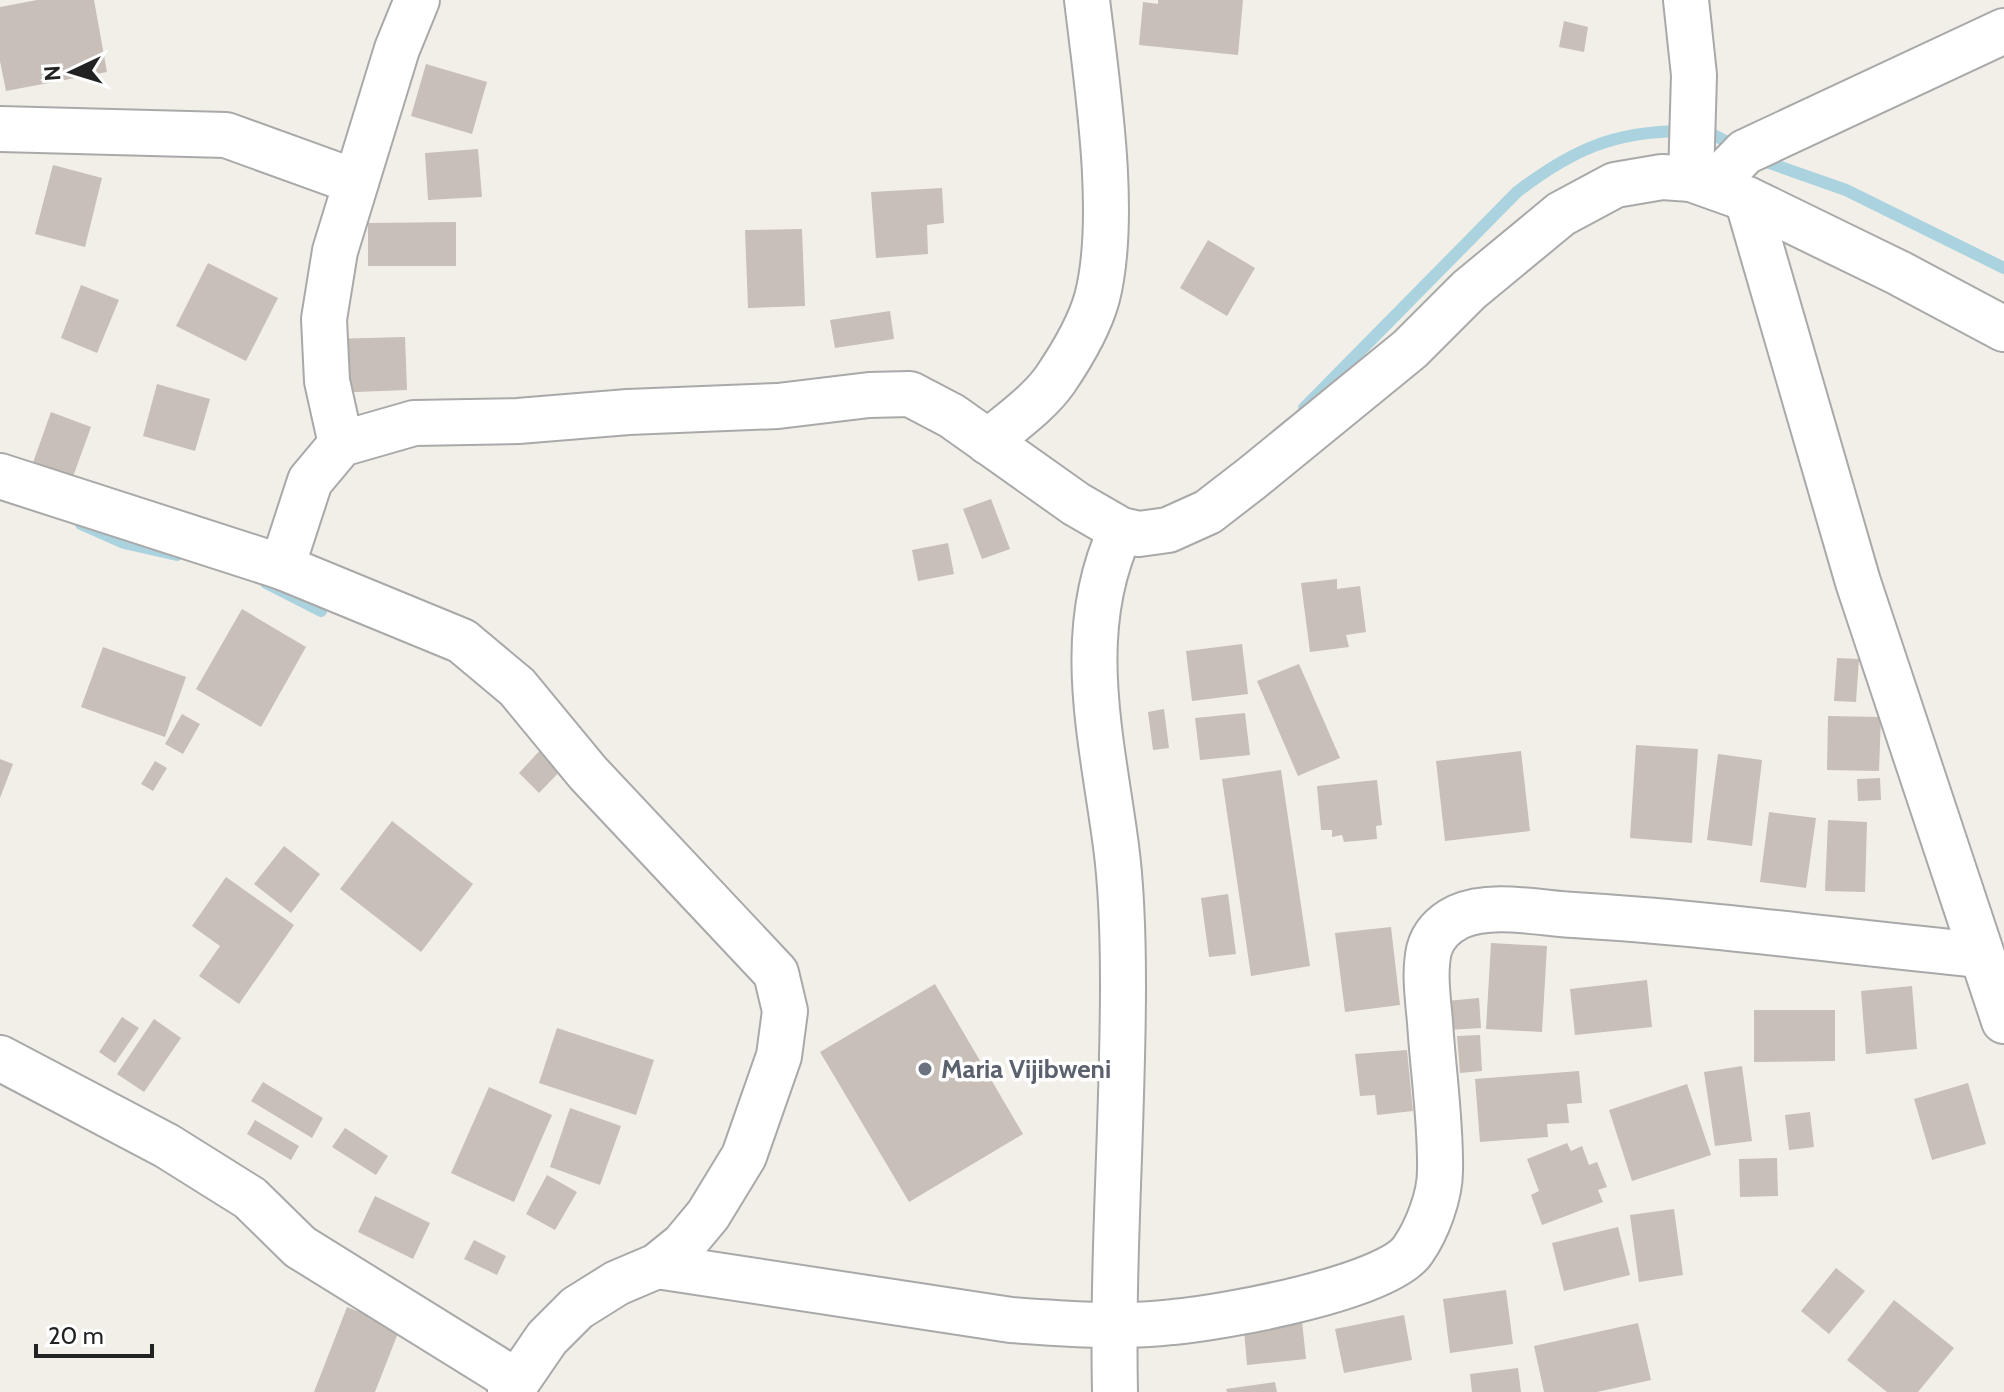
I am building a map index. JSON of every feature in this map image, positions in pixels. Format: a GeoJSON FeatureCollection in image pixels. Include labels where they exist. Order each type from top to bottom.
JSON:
{"type":"FeatureCollection","features":[{"type":"Feature","properties":{"kind":"street"},"geometry":{"type":"LineString","coordinates":[[341,444],[327,381],[324,319],[335,251],[397,49],[417,0]]}},
{"type":"Feature","properties":{"kind":"street"},"geometry":{"type":"LineString","coordinates":[[988,442],[1053,382],[1087,326],[1097,299],[1104,258],[1103,154],[1087,0]]}},
{"type":"Feature","properties":{"kind":"street"},"geometry":{"type":"LineString","coordinates":[[1686,0],[1694,75],[1717,188],[1858,582],[2004,1021]]}},
{"type":"Feature","properties":{"kind":"street"},"geometry":{"type":"LineString","coordinates":[[1717,188],[1745,152],[2004,31]]}},
{"type":"Feature","properties":{"kind":"street"},"geometry":{"type":"LineString","coordinates":[[0,129],[226,135],[356,182]]}},
{"type":"Feature","properties":{"kind":"street"},"geometry":{"type":"LineString","coordinates":[[282,567],[310,481],[341,444],[414,423],[518,421],[910,394],[952,416],[1076,504],[1121,530],[1139,534],[1168,530],[1208,512],[1410,349],[1469,290],[1561,214],[1615,185],[1662,177],[1717,188],[1899,273],[2004,329]]}},
{"type":"Feature","properties":{"kind":"street"},"geometry":{"type":"LineString","coordinates":[[0,476],[282,567],[462,641],[517,687],[588,773],[776,973],[785,1026],[779,1056],[744,1156],[692,1235],[657,1266],[617,1283],[577,1308],[547,1338],[513,1386],[300,1247],[250,1198],[191,1161],[0,1058]]}},
{"type":"Feature","properties":{"kind":"street"},"geometry":{"type":"LineString","coordinates":[[1115,1392],[1113,1324],[1123,972],[1117,851],[1095,706],[1093,648],[1098,596],[1121,530]]}},
{"type":"Feature","properties":{"kind":"street"},"geometry":{"type":"LineString","coordinates":[[657,1266],[1011,1320],[1113,1324],[1172,1323],[1326,1292],[1379,1274],[1411,1253],[1430,1215],[1441,1174],[1428,988],[1429,950],[1439,929],[1459,916],[1492,911],[1684,921],[1827,941],[1981,955]]}},
{"type":"Feature","properties":{"kind":"building"},"geometry":{"type":"Polygon","coordinates":[[[37,0],[94,0],[107,72],[6,91],[0,61],[0,7],[37,0]]]}},
{"type":"Feature","properties":{"kind":"building"},"geometry":{"type":"Polygon","coordinates":[[[1158,0],[1243,0],[1238,55],[1139,45],[1143,2],[1158,4],[1158,0]]]}},
{"type":"Feature","properties":{"kind":"building"},"geometry":{"type":"Polygon","coordinates":[[[1564,21],[1588,27],[1584,52],[1559,47],[1564,21]]]}},
{"type":"Feature","properties":{"kind":"building"},"geometry":{"type":"Polygon","coordinates":[[[426,64],[487,82],[472,134],[411,116],[426,64]]]}},
{"type":"Feature","properties":{"kind":"building"},"geometry":{"type":"Polygon","coordinates":[[[478,149],[482,197],[428,200],[425,153],[478,149]]]}},
{"type":"Feature","properties":{"kind":"building"},"geometry":{"type":"Polygon","coordinates":[[[53,165],[102,178],[85,247],[35,234],[53,165]]]}},
{"type":"Feature","properties":{"kind":"building"},"geometry":{"type":"Polygon","coordinates":[[[942,188],[944,223],[927,225],[928,254],[876,258],[871,192],[942,188]]]}},
{"type":"Feature","properties":{"kind":"building"},"geometry":{"type":"Polygon","coordinates":[[[456,222],[456,266],[368,266],[368,223],[456,222]]]}},
{"type":"Feature","properties":{"kind":"building"},"geometry":{"type":"Polygon","coordinates":[[[802,229],[805,306],[748,308],[745,230],[802,229]]]}},
{"type":"Feature","properties":{"kind":"building"},"geometry":{"type":"Polygon","coordinates":[[[1208,240],[1255,268],[1227,316],[1180,288],[1208,240]]]}},
{"type":"Feature","properties":{"kind":"building"},"geometry":{"type":"Polygon","coordinates":[[[208,263],[278,298],[246,361],[176,326],[208,263]]]}},
{"type":"Feature","properties":{"kind":"building"},"geometry":{"type":"Polygon","coordinates":[[[81,285],[119,300],[97,353],[61,338],[81,285]]]}},
{"type":"Feature","properties":{"kind":"building"},"geometry":{"type":"Polygon","coordinates":[[[890,311],[894,339],[835,348],[830,320],[890,311]]]}},
{"type":"Feature","properties":{"kind":"building"},"geometry":{"type":"Polygon","coordinates":[[[405,337],[407,390],[331,393],[329,339],[405,337]]]}},
{"type":"Feature","properties":{"kind":"building"},"geometry":{"type":"Polygon","coordinates":[[[157,384],[210,399],[195,451],[143,436],[157,384]]]}},
{"type":"Feature","properties":{"kind":"building"},"geometry":{"type":"Polygon","coordinates":[[[51,412],[91,427],[70,485],[30,471],[51,412]]]}},
{"type":"Feature","properties":{"kind":"building"},"geometry":{"type":"Polygon","coordinates":[[[991,499],[1010,549],[982,559],[963,509],[991,499]]]}},
{"type":"Feature","properties":{"kind":"building"},"geometry":{"type":"Polygon","coordinates":[[[948,543],[954,574],[918,581],[912,550],[948,543]]]}},
{"type":"Feature","properties":{"kind":"building"},"geometry":{"type":"Polygon","coordinates":[[[1337,579],[1337,589],[1360,586],[1366,632],[1346,635],[1349,647],[1310,652],[1301,583],[1337,579]]]}},
{"type":"Feature","properties":{"kind":"building"},"geometry":{"type":"Polygon","coordinates":[[[242,609],[306,647],[261,727],[196,689],[242,609]]]}},
{"type":"Feature","properties":{"kind":"building"},"geometry":{"type":"Polygon","coordinates":[[[1242,644],[1248,694],[1192,701],[1186,651],[1242,644]]]}},
{"type":"Feature","properties":{"kind":"building"},"geometry":{"type":"Polygon","coordinates":[[[103,647],[186,677],[165,737],[81,707],[103,647]]]}},
{"type":"Feature","properties":{"kind":"building"},"geometry":{"type":"Polygon","coordinates":[[[1837,658],[1859,659],[1856,702],[1834,701],[1837,658]]]}},
{"type":"Feature","properties":{"kind":"building"},"geometry":{"type":"Polygon","coordinates":[[[1299,664],[1340,758],[1298,776],[1257,681],[1299,664]]]}},
{"type":"Feature","properties":{"kind":"building"},"geometry":{"type":"Polygon","coordinates":[[[1164,709],[1169,748],[1153,750],[1148,712],[1164,709]]]}},
{"type":"Feature","properties":{"kind":"building"},"geometry":{"type":"Polygon","coordinates":[[[1245,713],[1250,755],[1200,760],[1195,718],[1245,713]]]}},
{"type":"Feature","properties":{"kind":"building"},"geometry":{"type":"Polygon","coordinates":[[[182,714],[200,724],[183,754],[165,744],[182,714]]]}},
{"type":"Feature","properties":{"kind":"building"},"geometry":{"type":"Polygon","coordinates":[[[1828,716],[1881,717],[1879,771],[1827,770],[1828,716]]]}},
{"type":"Feature","properties":{"kind":"building"},"geometry":{"type":"Polygon","coordinates":[[[545,745],[565,766],[539,793],[519,773],[545,745]]]}},
{"type":"Feature","properties":{"kind":"building"},"geometry":{"type":"Polygon","coordinates":[[[1636,745],[1698,749],[1692,843],[1630,838],[1636,745]]]}},
{"type":"Feature","properties":{"kind":"building"},"geometry":{"type":"Polygon","coordinates":[[[1521,751],[1530,831],[1445,841],[1436,761],[1521,751]]]}},
{"type":"Feature","properties":{"kind":"building"},"geometry":{"type":"Polygon","coordinates":[[[1718,754],[1762,760],[1752,846],[1707,840],[1718,754]]]}},
{"type":"Feature","properties":{"kind":"building"},"geometry":{"type":"Polygon","coordinates":[[[0,759],[13,764],[0,798],[0,759]]]}},
{"type":"Feature","properties":{"kind":"building"},"geometry":{"type":"Polygon","coordinates":[[[155,761],[167,768],[153,791],[141,784],[155,761]]]}},
{"type":"Feature","properties":{"kind":"building"},"geometry":{"type":"Polygon","coordinates":[[[1281,770],[1310,966],[1251,976],[1222,779],[1281,770]]]}},
{"type":"Feature","properties":{"kind":"building"},"geometry":{"type":"Polygon","coordinates":[[[1880,778],[1881,800],[1858,801],[1857,779],[1880,778]]]}},
{"type":"Feature","properties":{"kind":"building"},"geometry":{"type":"Polygon","coordinates":[[[1377,780],[1382,825],[1376,826],[1377,839],[1344,842],[1342,835],[1332,837],[1332,830],[1321,830],[1317,786],[1377,780]]]}},
{"type":"Feature","properties":{"kind":"building"},"geometry":{"type":"Polygon","coordinates":[[[1769,812],[1816,818],[1806,888],[1760,882],[1769,812]]]}},
{"type":"Feature","properties":{"kind":"building"},"geometry":{"type":"Polygon","coordinates":[[[1828,820],[1867,822],[1865,892],[1825,891],[1828,820]]]}},
{"type":"Feature","properties":{"kind":"building"},"geometry":{"type":"Polygon","coordinates":[[[392,821],[473,884],[421,952],[340,889],[392,821]]]}},
{"type":"Feature","properties":{"kind":"building"},"geometry":{"type":"Polygon","coordinates":[[[284,846],[320,874],[291,913],[254,884],[284,846]]]}},
{"type":"Feature","properties":{"kind":"building"},"geometry":{"type":"Polygon","coordinates":[[[226,877],[294,925],[239,1004],[199,976],[220,946],[192,926],[226,877]]]}},
{"type":"Feature","properties":{"kind":"building"},"geometry":{"type":"Polygon","coordinates":[[[1228,894],[1236,954],[1209,957],[1201,898],[1228,894]]]}},
{"type":"Feature","properties":{"kind":"building"},"geometry":{"type":"Polygon","coordinates":[[[1391,927],[1400,1005],[1345,1012],[1335,933],[1391,927]]]}},
{"type":"Feature","properties":{"kind":"building"},"geometry":{"type":"Polygon","coordinates":[[[1491,943],[1547,946],[1542,1032],[1486,1029],[1491,943]]]}},
{"type":"Feature","properties":{"kind":"building"},"geometry":{"type":"Polygon","coordinates":[[[1647,980],[1652,1027],[1575,1035],[1570,989],[1647,980]]]}},
{"type":"Feature","properties":{"kind":"building"},"geometry":{"type":"Polygon","coordinates":[[[935,984],[1023,1134],[909,1202],[820,1052],[935,984]]]}},
{"type":"Feature","properties":{"kind":"building"},"geometry":{"type":"Polygon","coordinates":[[[1912,986],[1917,1049],[1866,1054],[1861,991],[1912,986]]]}},
{"type":"Feature","properties":{"kind":"building"},"geometry":{"type":"Polygon","coordinates":[[[1479,998],[1481,1028],[1448,1030],[1446,1001],[1479,998]]]}},
{"type":"Feature","properties":{"kind":"building"},"geometry":{"type":"Polygon","coordinates":[[[1754,1010],[1835,1010],[1835,1061],[1754,1062],[1754,1010]]]}},
{"type":"Feature","properties":{"kind":"building"},"geometry":{"type":"Polygon","coordinates":[[[122,1017],[139,1028],[115,1063],[99,1052],[122,1017]]]}},
{"type":"Feature","properties":{"kind":"building"},"geometry":{"type":"Polygon","coordinates":[[[154,1019],[181,1038],[144,1092],[117,1074],[154,1019]]]}},
{"type":"Feature","properties":{"kind":"building"},"geometry":{"type":"Polygon","coordinates":[[[557,1028],[654,1060],[636,1115],[539,1083],[557,1028]]]}},
{"type":"Feature","properties":{"kind":"building"},"geometry":{"type":"Polygon","coordinates":[[[1480,1035],[1482,1071],[1460,1073],[1457,1036],[1480,1035]]]}},
{"type":"Feature","properties":{"kind":"building"},"geometry":{"type":"Polygon","coordinates":[[[1407,1050],[1413,1111],[1377,1115],[1375,1095],[1360,1096],[1355,1054],[1407,1050]]]}},
{"type":"Feature","properties":{"kind":"building"},"geometry":{"type":"Polygon","coordinates":[[[1742,1066],[1752,1141],[1715,1146],[1704,1072],[1742,1066]]]}},
{"type":"Feature","properties":{"kind":"building"},"geometry":{"type":"Polygon","coordinates":[[[1579,1071],[1582,1103],[1567,1104],[1569,1123],[1547,1124],[1548,1137],[1480,1142],[1475,1079],[1579,1071]]]}},
{"type":"Feature","properties":{"kind":"building"},"geometry":{"type":"Polygon","coordinates":[[[263,1082],[323,1118],[312,1138],[251,1101],[263,1082]]]}},
{"type":"Feature","properties":{"kind":"building"},"geometry":{"type":"Polygon","coordinates":[[[1968,1083],[1986,1144],[1932,1160],[1914,1099],[1968,1083]]]}},
{"type":"Feature","properties":{"kind":"building"},"geometry":{"type":"Polygon","coordinates":[[[1687,1084],[1711,1155],[1632,1181],[1609,1110],[1687,1084]]]}},
{"type":"Feature","properties":{"kind":"building"},"geometry":{"type":"Polygon","coordinates":[[[489,1087],[552,1115],[514,1202],[451,1173],[489,1087]]]}},
{"type":"Feature","properties":{"kind":"building"},"geometry":{"type":"Polygon","coordinates":[[[570,1108],[621,1126],[600,1185],[550,1167],[570,1108]]]}},
{"type":"Feature","properties":{"kind":"building"},"geometry":{"type":"Polygon","coordinates":[[[1810,1112],[1814,1147],[1789,1150],[1785,1115],[1810,1112]]]}},
{"type":"Feature","properties":{"kind":"building"},"geometry":{"type":"Polygon","coordinates":[[[255,1120],[299,1146],[291,1160],[247,1134],[255,1120]]]}},
{"type":"Feature","properties":{"kind":"building"},"geometry":{"type":"Polygon","coordinates":[[[345,1128],[388,1156],[376,1175],[332,1147],[345,1128]]]}},
{"type":"Feature","properties":{"kind":"building"},"geometry":{"type":"Polygon","coordinates":[[[1567,1143],[1571,1151],[1582,1146],[1589,1165],[1597,1162],[1607,1187],[1598,1190],[1603,1202],[1542,1225],[1531,1195],[1539,1191],[1527,1159],[1567,1143]]]}},
{"type":"Feature","properties":{"kind":"building"},"geometry":{"type":"Polygon","coordinates":[[[1777,1158],[1778,1196],[1740,1197],[1739,1159],[1777,1158]]]}},
{"type":"Feature","properties":{"kind":"building"},"geometry":{"type":"Polygon","coordinates":[[[547,1175],[577,1192],[555,1230],[526,1214],[547,1175]]]}},
{"type":"Feature","properties":{"kind":"building"},"geometry":{"type":"Polygon","coordinates":[[[375,1196],[430,1223],[413,1259],[358,1232],[375,1196]]]}},
{"type":"Feature","properties":{"kind":"building"},"geometry":{"type":"Polygon","coordinates":[[[1674,1209],[1683,1275],[1639,1282],[1630,1215],[1674,1209]]]}},
{"type":"Feature","properties":{"kind":"building"},"geometry":{"type":"Polygon","coordinates":[[[1618,1227],[1630,1275],[1564,1291],[1552,1243],[1618,1227]]]}},
{"type":"Feature","properties":{"kind":"building"},"geometry":{"type":"Polygon","coordinates":[[[474,1240],[506,1256],[497,1275],[464,1259],[474,1240]]]}},
{"type":"Feature","properties":{"kind":"building"},"geometry":{"type":"Polygon","coordinates":[[[1836,1268],[1865,1291],[1829,1334],[1801,1311],[1836,1268]]]}},
{"type":"Feature","properties":{"kind":"building"},"geometry":{"type":"Polygon","coordinates":[[[1506,1290],[1513,1344],[1450,1353],[1443,1299],[1506,1290]]]}},
{"type":"Feature","properties":{"kind":"building"},"geometry":{"type":"Polygon","coordinates":[[[1894,1300],[1954,1348],[1918,1392],[1887,1392],[1847,1360],[1894,1300]]]}},
{"type":"Feature","properties":{"kind":"building"},"geometry":{"type":"Polygon","coordinates":[[[347,1307],[400,1328],[375,1392],[314,1392],[347,1307]]]}},
{"type":"Feature","properties":{"kind":"building"},"geometry":{"type":"Polygon","coordinates":[[[1301,1312],[1306,1359],[1247,1365],[1243,1318],[1301,1312]]]}},
{"type":"Feature","properties":{"kind":"building"},"geometry":{"type":"Polygon","coordinates":[[[1404,1315],[1412,1360],[1344,1373],[1335,1329],[1404,1315]]]}},
{"type":"Feature","properties":{"kind":"building"},"geometry":{"type":"Polygon","coordinates":[[[1638,1323],[1651,1380],[1597,1392],[1544,1392],[1534,1346],[1638,1323]]]}},
{"type":"Feature","properties":{"kind":"building"},"geometry":{"type":"Polygon","coordinates":[[[1518,1368],[1521,1392],[1472,1392],[1470,1374],[1518,1368]]]}},
{"type":"Feature","properties":{"kind":"building"},"geometry":{"type":"Polygon","coordinates":[[[1275,1382],[1277,1392],[1227,1392],[1226,1389],[1275,1382]]]}},
{"type":"Feature","properties":{"kind":"waterway"},"geometry":{"type":"LineString","coordinates":[[1702,129],[1739,148]]}},
{"type":"Feature","properties":{"kind":"waterway"},"geometry":{"type":"LineString","coordinates":[[1304,408],[1517,192],[1537,177],[1576,154],[1615,139],[1684,131]]}},
{"type":"Feature","properties":{"kind":"waterway"},"geometry":{"type":"LineString","coordinates":[[1758,159],[1846,190],[2004,268]]}},
{"type":"Feature","properties":{"kind":"waterway"},"geometry":{"type":"LineString","coordinates":[[81,524],[124,543],[177,555]]}},
{"type":"Feature","properties":{"kind":"waterway"},"geometry":{"type":"LineString","coordinates":[[266,583],[321,611]]}},
{"type":"Feature","properties":{"kind":"place","name":"Maria Vijibweni"},"geometry":{"type":"Point","coordinates":[925,1069]}}]}
